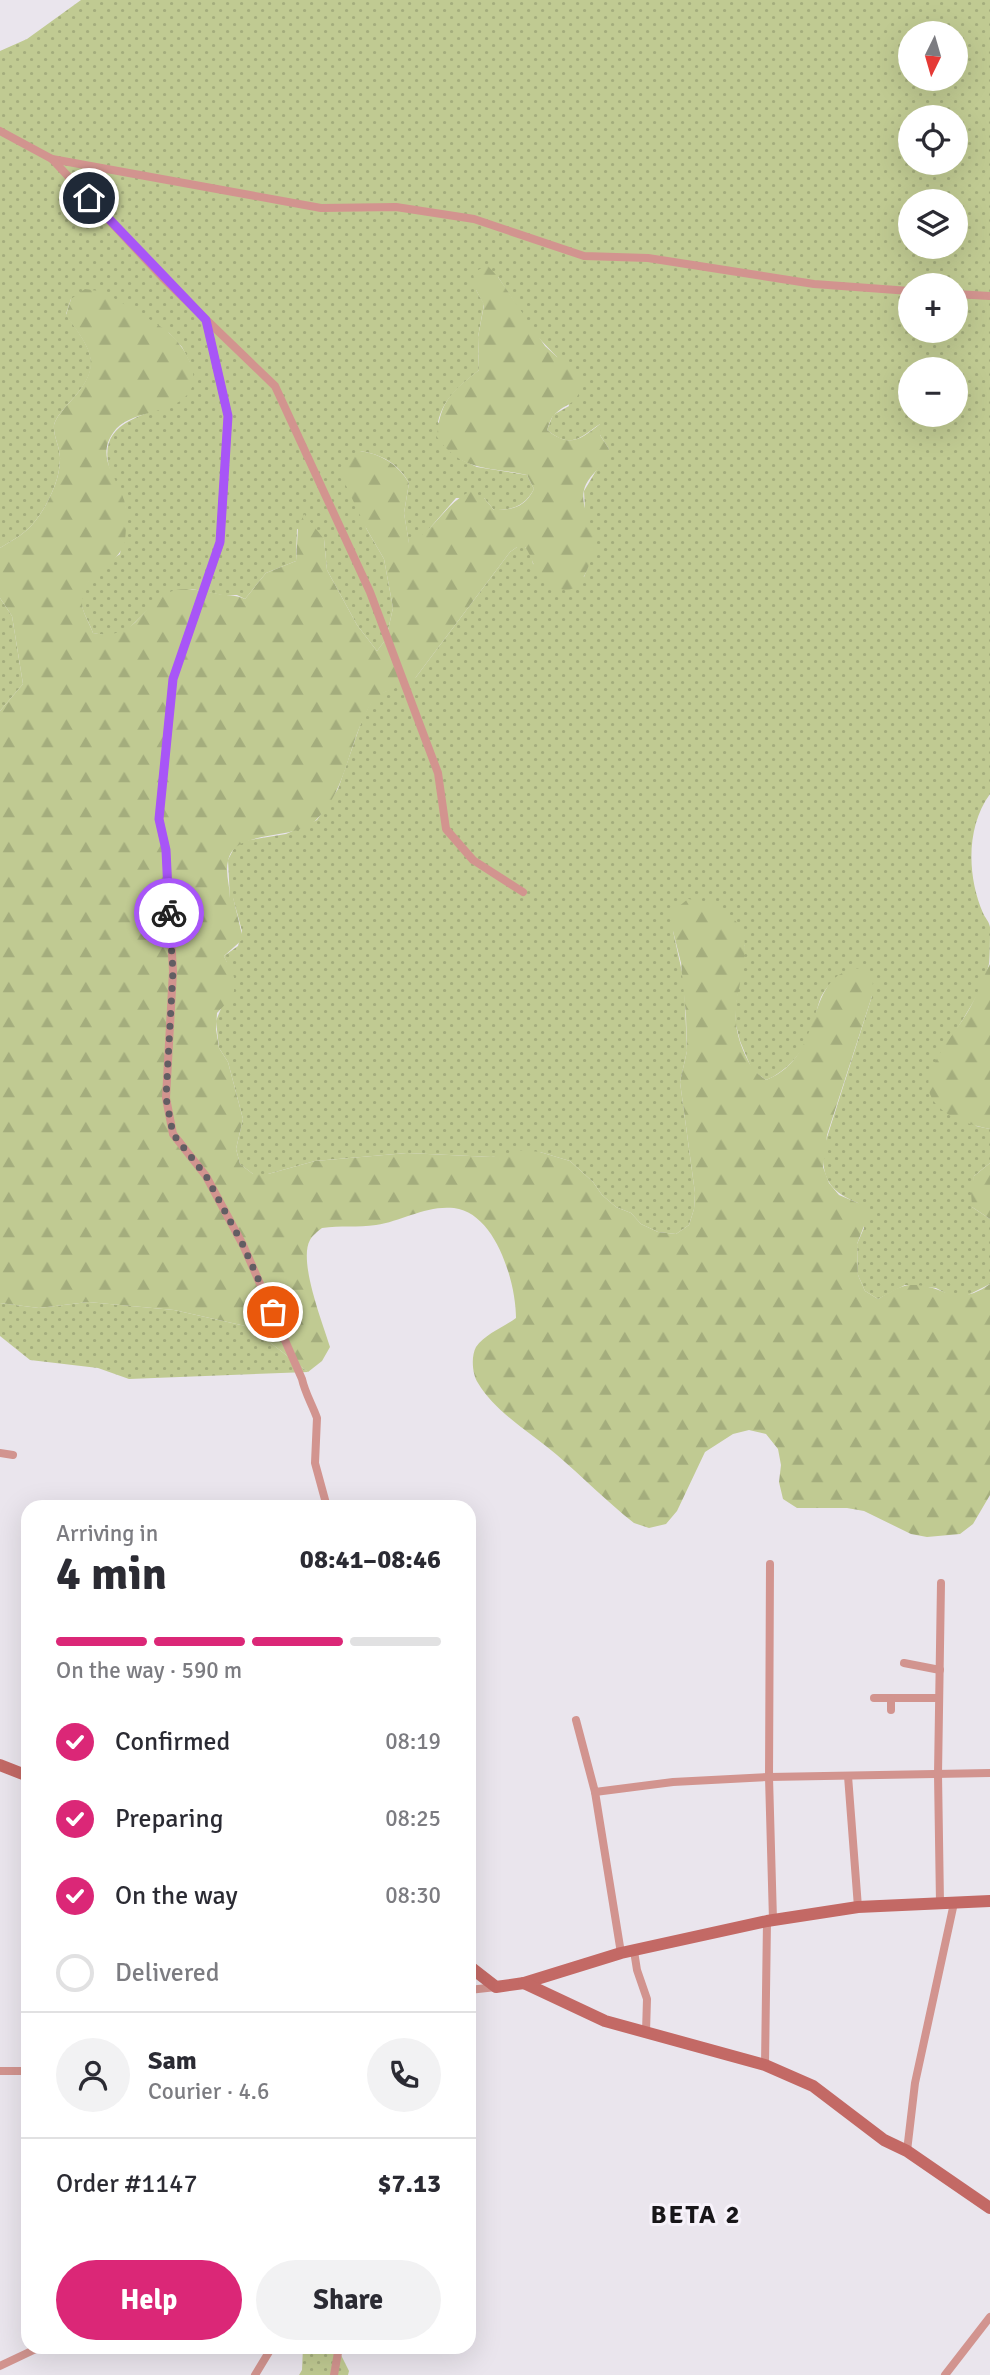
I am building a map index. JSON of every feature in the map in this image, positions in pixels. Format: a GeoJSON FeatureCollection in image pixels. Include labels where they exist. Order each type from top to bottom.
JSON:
{"type":"FeatureCollection","features":[{"type":"Feature","properties":{"kind":"street"},"geometry":{"type":"LineString","coordinates":[[0,131],[51,159],[206,320],[275,386],[385,630],[438,773],[446,829],[473,860],[523,892]]}},
{"type":"Feature","properties":{"kind":"street"},"geometry":{"type":"LineString","coordinates":[[51,159],[321,208],[396,207],[474,219],[584,256],[648,258],[814,284],[898,290]]}},
{"type":"Feature","properties":{"kind":"street"},"geometry":{"type":"LineString","coordinates":[[968,295],[990,296]]}},
{"type":"Feature","properties":{"kind":"street"},"geometry":{"type":"LineString","coordinates":[[206,320],[228,416],[220,542],[173,679],[159,819],[166,850],[173,971],[166,1098],[173,1134],[206,1176],[243,1245],[302,1379],[307,1398],[315,1411],[315,1463],[325,1500]]}},
{"type":"Feature","properties":{"kind":"street"},"geometry":{"type":"LineString","coordinates":[[0,1453],[13,1455]]}},
{"type":"Feature","properties":{"kind":"street"},"geometry":{"type":"LineString","coordinates":[[765,2065],[770,1920],[770,1564]]}},
{"type":"Feature","properties":{"kind":"street"},"geometry":{"type":"LineString","coordinates":[[940,1903],[938,1774],[942,1583]]}},
{"type":"Feature","properties":{"kind":"street"},"geometry":{"type":"LineString","coordinates":[[904,1663],[940,1670]]}},
{"type":"Feature","properties":{"kind":"street"},"geometry":{"type":"LineString","coordinates":[[874,1698],[939,1698]]}},
{"type":"Feature","properties":{"kind":"street"},"geometry":{"type":"LineString","coordinates":[[891,1699],[891,1710]]}},
{"type":"Feature","properties":{"kind":"street"},"geometry":{"type":"LineString","coordinates":[[576,1720],[596,1792],[628,1952],[647,1999],[646,2032]]}},
{"type":"Feature","properties":{"kind":"street"},"geometry":{"type":"LineString","coordinates":[[0,1765],[21,1773]]}},
{"type":"Feature","properties":{"kind":"street"},"geometry":{"type":"LineString","coordinates":[[596,1792],[673,1782],[769,1777],[990,1773]]}},
{"type":"Feature","properties":{"kind":"street"},"geometry":{"type":"LineString","coordinates":[[848,1776],[858,1907]]}},
{"type":"Feature","properties":{"kind":"street"},"geometry":{"type":"LineString","coordinates":[[476,1989],[524,1983],[628,1952],[770,1920],[858,1907],[990,1901]]}},
{"type":"Feature","properties":{"kind":"street"},"geometry":{"type":"LineString","coordinates":[[907,2151],[915,2083],[954,1903]]}},
{"type":"Feature","properties":{"kind":"street"},"geometry":{"type":"LineString","coordinates":[[476,1971],[496,1987]]}},
{"type":"Feature","properties":{"kind":"street"},"geometry":{"type":"LineString","coordinates":[[524,1983],[606,2021],[765,2065],[813,2085],[884,2140],[907,2151],[990,2208]]}},
{"type":"Feature","properties":{"kind":"street"},"geometry":{"type":"LineString","coordinates":[[0,2071],[21,2071]]}},
{"type":"Feature","properties":{"kind":"street"},"geometry":{"type":"LineString","coordinates":[[945,2375],[990,2317]]}},
{"type":"Feature","properties":{"kind":"street"},"geometry":{"type":"LineString","coordinates":[[0,2366],[25,2354]]}},
{"type":"Feature","properties":{"kind":"street"},"geometry":{"type":"LineString","coordinates":[[255,2375],[268,2354]]}},
{"type":"Feature","properties":{"kind":"street"},"geometry":{"type":"LineString","coordinates":[[334,2375],[338,2354]]}},
{"type":"Feature","properties":{"kind":"green space"},"geometry":{"type":"Polygon","coordinates":[[[81,0],[990,0],[990,794],[982,807],[973,836],[972,868],[978,899],[990,927],[990,956],[980,988],[941,1055],[976,1126],[990,1129],[990,1163],[974,1176],[972,1207],[990,1219],[990,1284],[966,1296],[951,1296],[936,1288],[905,1285],[878,1299],[865,1291],[858,1275],[857,1244],[864,1228],[858,1203],[830,1184],[824,1169],[823,1150],[872,996],[843,973],[821,997],[812,1029],[800,1052],[788,1066],[766,1080],[752,1070],[736,1025],[735,1009],[745,945],[673,931],[684,981],[687,1051],[680,1082],[695,1193],[689,1225],[676,1234],[658,1232],[641,1224],[631,1213],[616,1207],[602,1195],[593,1182],[570,1161],[540,1152],[491,1157],[407,1153],[315,1161],[268,1174],[253,1174],[240,1164],[236,1149],[243,1119],[228,1062],[219,1048],[216,1021],[222,1006],[227,963],[224,956],[238,946],[242,931],[233,898],[230,899],[228,860],[235,846],[243,841],[286,834],[317,820],[338,789],[363,717],[372,701],[378,695],[416,677],[510,552],[517,547],[525,547],[531,554],[533,564],[584,577],[588,567],[584,491],[609,449],[600,435],[600,424],[574,440],[562,439],[547,430],[553,415],[569,406],[557,357],[535,334],[498,277],[476,290],[484,304],[478,337],[479,370],[449,399],[438,422],[462,460],[477,467],[527,475],[534,489],[518,506],[507,509],[494,510],[484,498],[456,498],[423,536],[409,544],[404,513],[409,483],[389,461],[360,451],[366,528],[384,559],[393,608],[386,639],[377,651],[357,625],[327,570],[324,539],[297,529],[296,561],[266,573],[245,599],[237,595],[192,589],[161,597],[125,632],[109,636],[93,633],[82,606],[84,589],[100,569],[120,554],[126,511],[112,477],[108,446],[121,426],[173,404],[190,363],[182,347],[169,333],[71,299],[66,314],[88,349],[91,368],[80,390],[60,413],[54,425],[60,466],[50,496],[27,530],[0,548],[0,51],[27,39],[81,0]]]}},
{"type":"Feature","properties":{"kind":"green space"},"geometry":{"type":"Polygon","coordinates":[[[487,265],[545,346],[581,379],[576,398],[554,415],[547,430],[562,439],[575,440],[600,424],[600,435],[609,449],[586,484],[583,496],[594,536],[594,552],[580,582],[565,590],[540,576],[525,547],[517,547],[510,552],[416,677],[380,695],[371,704],[357,733],[335,794],[316,820],[293,831],[252,839],[233,851],[228,861],[227,875],[230,898],[233,897],[243,939],[224,956],[234,977],[234,995],[217,1013],[216,1029],[219,1048],[228,1062],[243,1119],[236,1149],[240,1164],[253,1174],[268,1174],[315,1161],[407,1153],[491,1157],[523,1150],[540,1152],[570,1161],[593,1182],[602,1195],[616,1207],[631,1213],[641,1224],[658,1232],[676,1234],[689,1225],[695,1193],[680,1082],[687,1051],[686,1016],[681,963],[673,931],[673,911],[688,899],[708,903],[726,912],[740,927],[745,947],[736,1010],[738,1035],[750,1064],[766,1080],[784,1070],[796,1056],[832,981],[844,972],[860,968],[873,980],[872,996],[827,1135],[823,1167],[829,1183],[839,1195],[858,1203],[869,1213],[857,1244],[858,1275],[865,1291],[878,1299],[909,1285],[967,1295],[990,1284],[990,1495],[973,1524],[960,1534],[927,1537],[911,1534],[864,1511],[847,1508],[797,1508],[783,1499],[779,1482],[781,1465],[778,1449],[766,1434],[749,1430],[733,1434],[705,1452],[677,1511],[666,1524],[649,1528],[634,1523],[557,1455],[504,1413],[478,1383],[473,1365],[476,1347],[489,1334],[516,1318],[515,1303],[507,1269],[492,1236],[481,1222],[469,1213],[454,1208],[424,1211],[376,1225],[322,1228],[312,1237],[307,1250],[309,1277],[330,1347],[322,1361],[308,1372],[250,1327],[174,1310],[88,1302],[39,1308],[0,1303],[0,711],[23,684],[12,616],[0,598],[0,548],[27,530],[50,496],[60,466],[54,425],[60,413],[80,390],[90,368],[88,349],[66,315],[71,299],[85,289],[99,291],[126,305],[169,333],[186,353],[193,370],[192,387],[180,401],[120,425],[108,443],[108,462],[124,498],[126,532],[122,549],[94,576],[84,592],[82,607],[93,633],[122,631],[164,595],[176,590],[195,590],[245,599],[266,573],[296,561],[298,528],[304,514],[324,539],[327,570],[357,625],[377,651],[386,639],[393,608],[384,559],[341,475],[347,461],[360,451],[368,452],[382,457],[405,476],[409,483],[404,513],[409,543],[471,491],[484,498],[494,510],[501,510],[522,504],[534,489],[527,475],[488,469],[466,462],[446,449],[437,437],[441,414],[449,398],[479,370],[478,337],[484,305],[476,290],[473,273],[487,265]]]}},
{"type":"Feature","properties":{"kind":"green space"},"geometry":{"type":"Polygon","coordinates":[[[0,598],[12,616],[23,684],[0,711],[0,598]]]}},
{"type":"Feature","properties":{"kind":"green space"},"geometry":{"type":"Polygon","coordinates":[[[990,964],[990,1129],[966,1123],[944,1111],[930,1094],[928,1082],[935,1062],[963,1020],[990,964]]]}},
{"type":"Feature","properties":{"kind":"green space"},"geometry":{"type":"Polygon","coordinates":[[[990,1163],[990,1219],[972,1207],[971,1191],[974,1176],[990,1163]]]}},
{"type":"Feature","properties":{"kind":"green space"},"geometry":{"type":"Polygon","coordinates":[[[88,1302],[174,1310],[250,1327],[308,1372],[129,1379],[98,1368],[30,1360],[0,1336],[0,1303],[39,1308],[88,1302]]]}},
{"type":"Feature","properties":{"kind":"green space"},"geometry":{"type":"Polygon","coordinates":[[[303,2354],[340,2354],[349,2371],[348,2375],[299,2375],[303,2354]]]}},
{"type":"Feature","properties":{"kind":"way so far"},"geometry":{"type":"LineString","coordinates":[[169,913],[173,971],[166,1098],[173,1134],[206,1176],[243,1245],[273,1312]]}},
{"type":"Feature","properties":{"kind":"district","name":"BETA 2"},"geometry":{"type":"Point","coordinates":[696,2215]}},
{"type":"Feature","properties":{"kind":"route"},"geometry":{"type":"LineString","coordinates":[[89,198],[206,320],[228,416],[220,542],[173,679],[159,819],[166,850],[169,913]]}}]}
